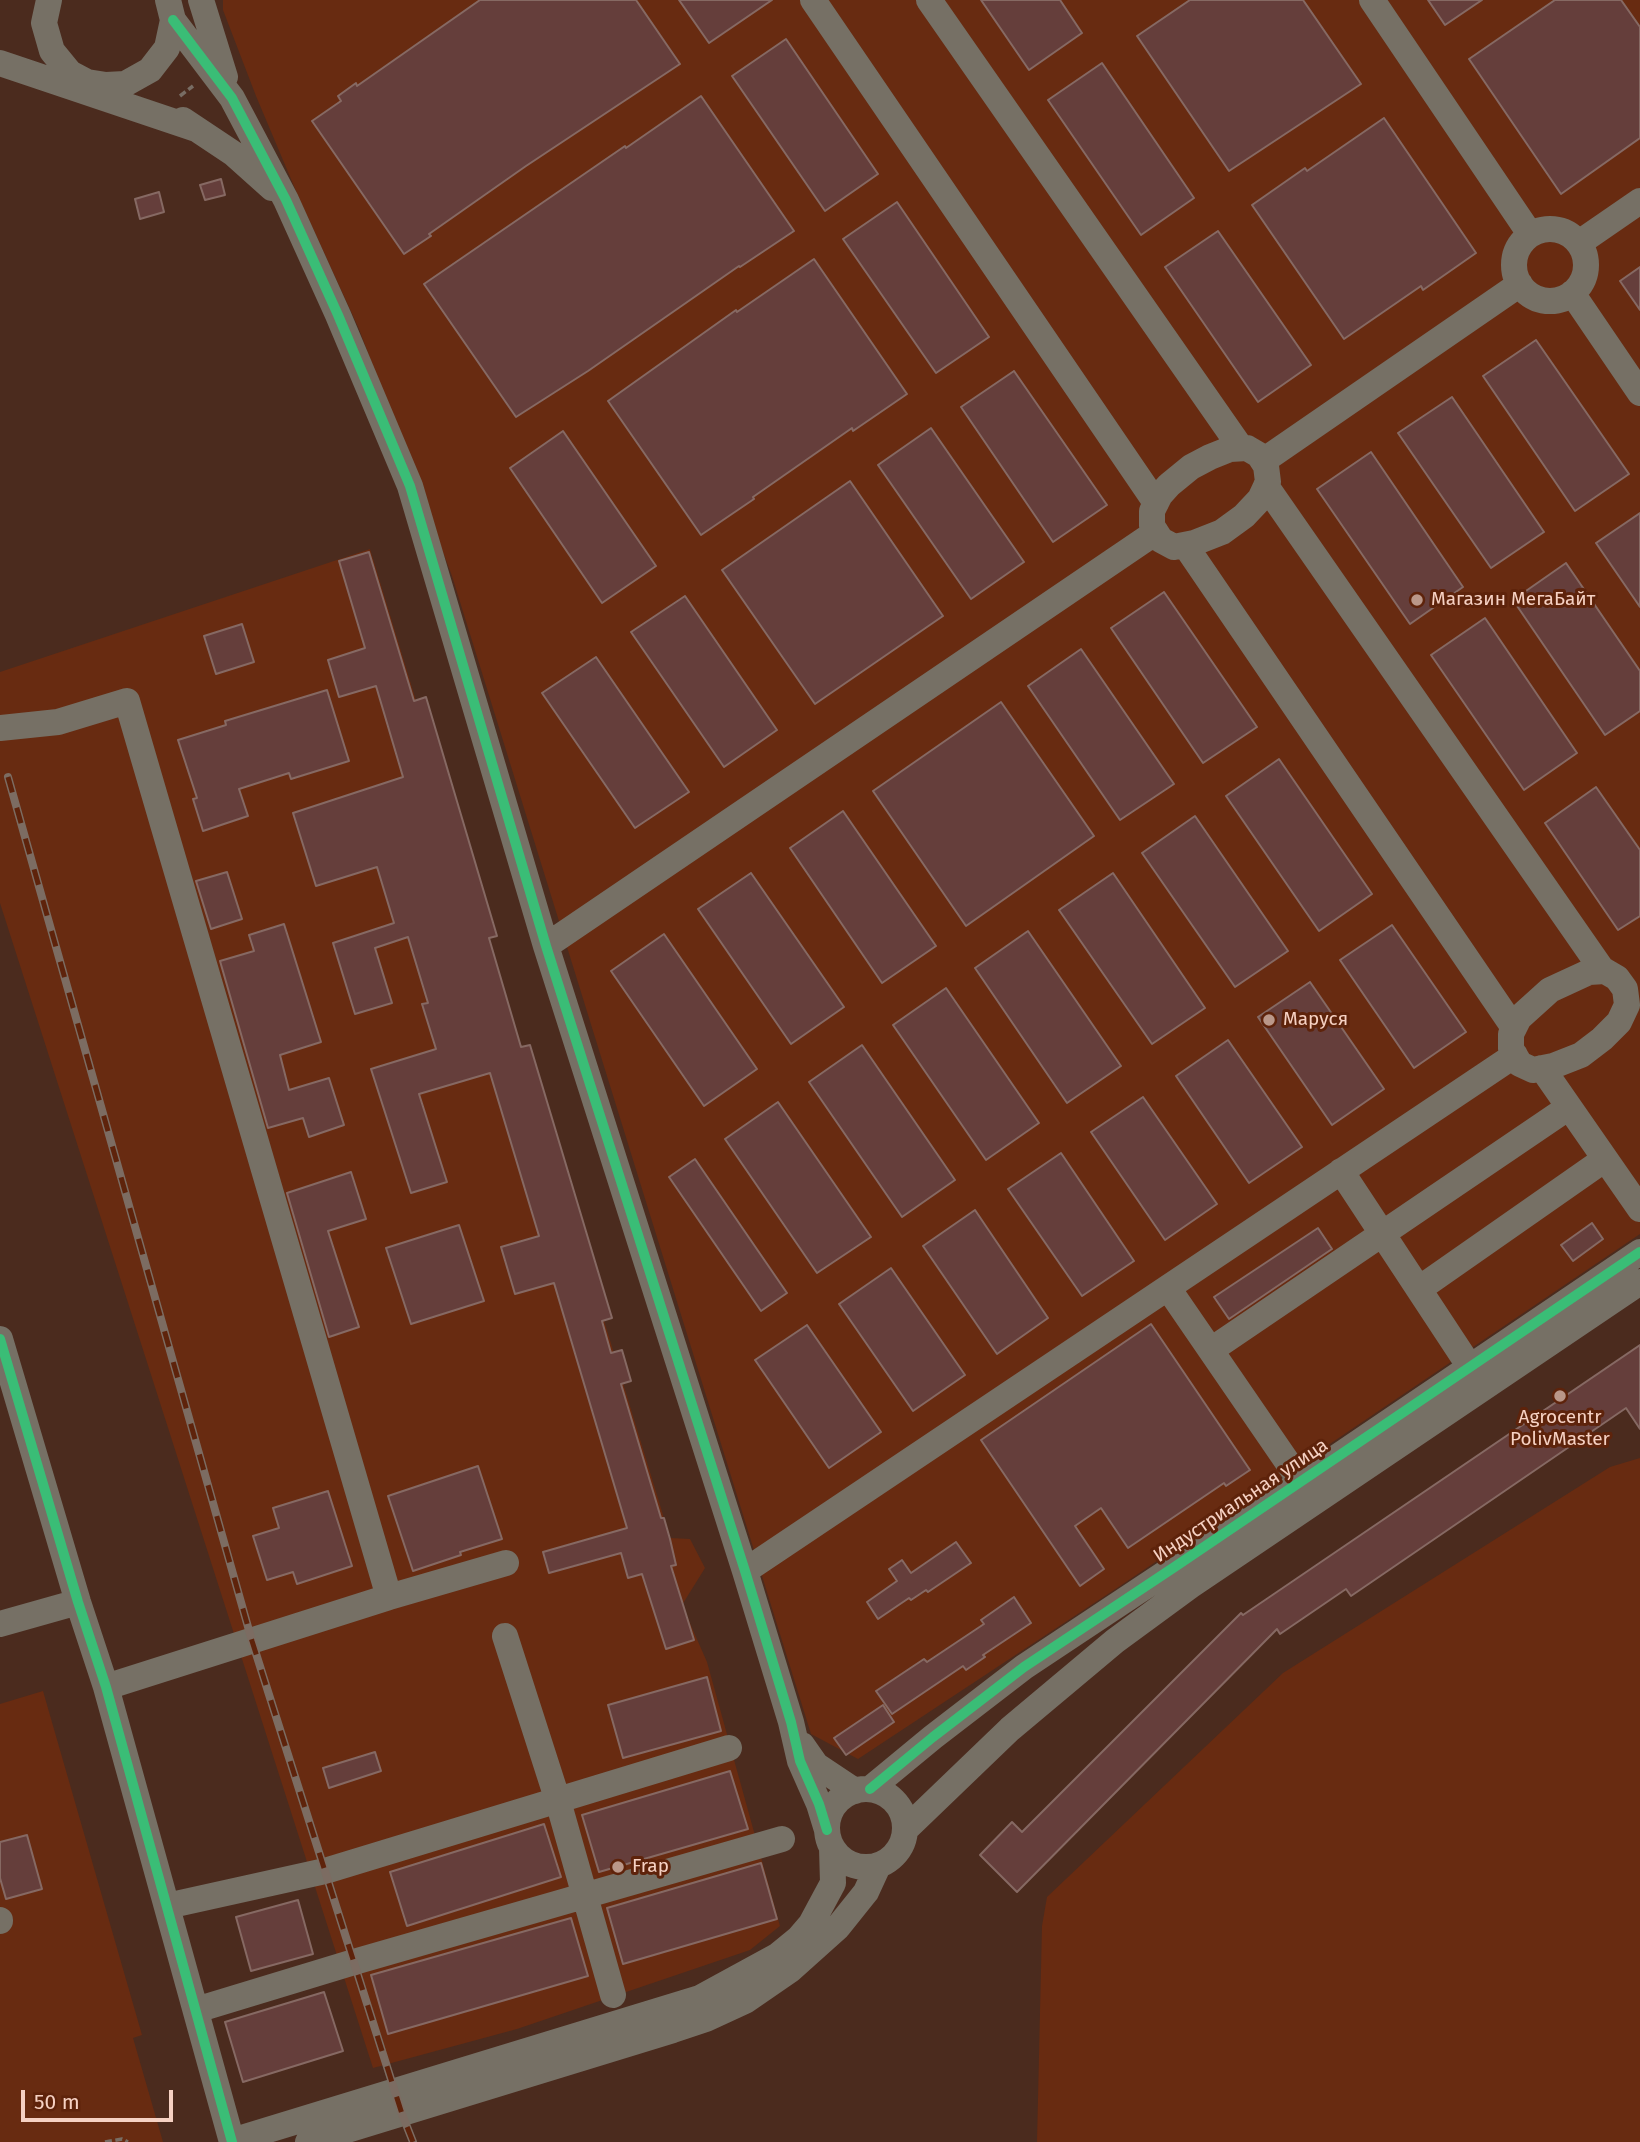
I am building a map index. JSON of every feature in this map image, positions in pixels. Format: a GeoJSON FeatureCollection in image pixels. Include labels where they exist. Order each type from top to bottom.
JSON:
{"type":"FeatureCollection","features":[{"type":"Feature","properties":{"kind":"street"},"geometry":{"type":"LineString","coordinates":[[49,0],[44,23],[52,51],[70,73]]}},
{"type":"Feature","properties":{"kind":"street"},"geometry":{"type":"LineString","coordinates":[[201,0],[232,98]]}},
{"type":"Feature","properties":{"kind":"street"},"geometry":{"type":"LineString","coordinates":[[813,0],[1156,503]]}},
{"type":"Feature","properties":{"kind":"street"},"geometry":{"type":"LineString","coordinates":[[929,0],[1626,991],[1619,1022],[1602,1040],[1581,1055],[1553,1066],[1533,1070],[1520,1063],[1511,1049],[1511,1034],[1519,1018],[1550,990],[1589,972],[1626,991]]}},
{"type":"Feature","properties":{"kind":"street"},"geometry":{"type":"LineString","coordinates":[[1371,0],[1530,234]]}},
{"type":"Feature","properties":{"kind":"street"},"geometry":{"type":"LineString","coordinates":[[4,64],[70,73],[96,84],[125,84],[150,70],[167,48],[170,6]]}},
{"type":"Feature","properties":{"kind":"street"},"geometry":{"type":"LineString","coordinates":[[170,6],[232,98],[286,200],[410,486],[546,946],[745,1571],[800,1761],[819,1804],[830,1839],[844,1861],[861,1868],[878,1866],[892,1858],[902,1844],[906,1829],[903,1814],[896,1802],[884,1793],[863,1790],[816,1765],[807,1755],[790,1722]]}},
{"type":"Feature","properties":{"kind":"street"},"geometry":{"type":"LineString","coordinates":[[4,64],[196,129]]}},
{"type":"Feature","properties":{"kind":"street"},"geometry":{"type":"LineString","coordinates":[[125,84],[234,154],[286,200]]}},
{"type":"Feature","properties":{"kind":"street"},"geometry":{"type":"LineString","coordinates":[[1579,243],[1640,201]]}},
{"type":"Feature","properties":{"kind":"street"},"geometry":{"type":"LineString","coordinates":[[1547,228],[1564,231],[1579,243],[1586,257],[1585,275],[1577,290],[1562,299],[1544,300],[1528,294],[1517,280],[1513,263],[1518,246],[1530,234],[1547,228]]}},
{"type":"Feature","properties":{"kind":"street"},"geometry":{"type":"LineString","coordinates":[[1257,465],[1520,284]]}},
{"type":"Feature","properties":{"kind":"street"},"geometry":{"type":"LineString","coordinates":[[1572,293],[1640,393]]}},
{"type":"Feature","properties":{"kind":"street"},"geometry":{"type":"LineString","coordinates":[[1230,449],[1257,465],[1260,499],[1244,516],[1222,532],[1194,543],[1174,547],[1161,540],[1152,526],[1152,511],[1169,485],[1191,467],[1230,449]]}},
{"type":"Feature","properties":{"kind":"street"},"geometry":{"type":"LineString","coordinates":[[546,946],[1156,532]]}},
{"type":"Feature","properties":{"kind":"street"},"geometry":{"type":"LineString","coordinates":[[1185,545],[1514,1028]]}},
{"type":"Feature","properties":{"kind":"street"},"geometry":{"type":"LineString","coordinates":[[0,728],[58,722],[127,701],[389,1597]]}},
{"type":"Feature","properties":{"kind":"street"},"geometry":{"type":"LineString","coordinates":[[745,1571],[1515,1055]]}},
{"type":"Feature","properties":{"kind":"street"},"geometry":{"type":"LineString","coordinates":[[1542,1068],[1640,1209]]}},
{"type":"Feature","properties":{"kind":"street"},"geometry":{"type":"LineString","coordinates":[[1211,1350],[1569,1107]]}},
{"type":"Feature","properties":{"kind":"street"},"geometry":{"type":"LineString","coordinates":[[1419,1289],[1605,1159]]}},
{"type":"Feature","properties":{"kind":"street"},"geometry":{"type":"LineString","coordinates":[[1341,1171],[1470,1367]]}},
{"type":"Feature","properties":{"kind":"street","name":"Индустриальная улица"},"geometry":{"type":"LineString","coordinates":[[906,1829],[1010,1729],[1115,1641],[1190,1586],[1470,1367],[1640,1252]]}},
{"type":"Feature","properties":{"kind":"street","name":"Индустриальная улица"},"geometry":{"type":"LineString","coordinates":[[863,1790],[1024,1667],[1308,1492],[1640,1282]]}},
{"type":"Feature","properties":{"kind":"street"},"geometry":{"type":"LineString","coordinates":[[1168,1288],[1308,1492]]}},
{"type":"Feature","properties":{"kind":"street"},"geometry":{"type":"LineString","coordinates":[[0,1339],[106,1688],[232,2141],[498,2073]]}},
{"type":"Feature","properties":{"kind":"street"},"geometry":{"type":"LineString","coordinates":[[106,1688],[389,1597],[506,1563]]}},
{"type":"Feature","properties":{"kind":"street"},"geometry":{"type":"LineString","coordinates":[[0,1624],[78,1602]]}},
{"type":"Feature","properties":{"kind":"street"},"geometry":{"type":"LineString","coordinates":[[505,1636],[558,1801],[613,1995]]}},
{"type":"Feature","properties":{"kind":"street"},"geometry":{"type":"LineString","coordinates":[[167,1906],[325,1871],[729,1748]]}},
{"type":"Feature","properties":{"kind":"street"},"geometry":{"type":"LineString","coordinates":[[703,2008],[777,1956],[799,1938],[811,1923],[833,1883],[829,1817],[834,1806],[843,1797],[863,1790]]}},
{"type":"Feature","properties":{"kind":"street"},"geometry":{"type":"LineString","coordinates":[[196,2010],[782,1839]]}},
{"type":"Feature","properties":{"kind":"street"},"geometry":{"type":"LineString","coordinates":[[308,2142],[498,2073],[703,2008],[745,2001],[815,1950],[856,1907],[878,1866]]}},
{"type":"Feature","properties":{"kind":"path"},"geometry":{"type":"LineString","coordinates":[[170,112],[178,97],[212,72]]}},
{"type":"Feature","properties":{"kind":"path"},"geometry":{"type":"LineString","coordinates":[[105,2142],[122,2139],[128,2142]]}},
{"type":"Feature","properties":{"kind":"shaded area"},"geometry":{"type":"Polygon","coordinates":[[[223,0],[1640,0],[1640,1234],[1120,1586],[858,1759],[811,1734],[452,576],[359,329],[256,96],[223,10],[223,0]]]}},
{"type":"Feature","properties":{"kind":"shaded area"},"geometry":{"type":"Polygon","coordinates":[[[370,549],[670,1538],[690,1539],[705,1568],[682,1605],[707,1662],[780,1926],[750,1950],[517,2029],[373,2068],[0,903],[0,672],[370,549]]]}},
{"type":"Feature","properties":{"kind":"shaded area"},"geometry":{"type":"Polygon","coordinates":[[[1640,1458],[1640,2142],[1037,2142],[1042,1926],[1047,1897],[1283,1673],[1610,1467],[1640,1458]]]}},
{"type":"Feature","properties":{"kind":"shaded area"},"geometry":{"type":"Polygon","coordinates":[[[43,1691],[142,2035],[133,2038],[163,2142],[0,2142],[0,1704],[43,1691]]]}},
{"type":"Feature","properties":{"kind":"building"},"geometry":{"type":"Polygon","coordinates":[[[480,0],[636,0],[680,64],[526,166],[404,254],[312,121],[341,101],[338,96],[356,83],[357,86],[480,0]]]}},
{"type":"Feature","properties":{"kind":"building"},"geometry":{"type":"Polygon","coordinates":[[[679,0],[772,0],[709,43],[679,0]]]}},
{"type":"Feature","properties":{"kind":"building"},"geometry":{"type":"Polygon","coordinates":[[[981,0],[1060,0],[1082,33],[1029,70],[981,0]]]}},
{"type":"Feature","properties":{"kind":"building"},"geometry":{"type":"Polygon","coordinates":[[[1190,0],[1303,0],[1361,84],[1229,171],[1137,36],[1190,0]]]}},
{"type":"Feature","properties":{"kind":"building"},"geometry":{"type":"Polygon","coordinates":[[[1428,0],[1482,0],[1445,25],[1428,0]]]}},
{"type":"Feature","properties":{"kind":"building"},"geometry":{"type":"Polygon","coordinates":[[[1555,0],[1621,0],[1640,27],[1640,138],[1561,194],[1469,59],[1555,0]]]}},
{"type":"Feature","properties":{"kind":"building"},"geometry":{"type":"Polygon","coordinates":[[[786,39],[878,174],[825,211],[732,76],[786,39]]]}},
{"type":"Feature","properties":{"kind":"building"},"geometry":{"type":"Polygon","coordinates":[[[1102,63],[1194,198],[1141,235],[1048,100],[1102,63]]]}},
{"type":"Feature","properties":{"kind":"building"},"geometry":{"type":"Polygon","coordinates":[[[701,96],[794,231],[516,417],[424,284],[701,96]]]}},
{"type":"Feature","properties":{"kind":"building"},"geometry":{"type":"Polygon","coordinates":[[[1384,118],[1476,253],[1423,290],[1421,286],[1344,339],[1252,205],[1384,118]]]}},
{"type":"Feature","properties":{"kind":"building"},"geometry":{"type":"Polygon","coordinates":[[[221,179],[225,195],[205,200],[200,185],[221,179]]]}},
{"type":"Feature","properties":{"kind":"building"},"geometry":{"type":"Polygon","coordinates":[[[159,192],[164,212],[140,219],[135,199],[159,192]]]}},
{"type":"Feature","properties":{"kind":"building"},"geometry":{"type":"Polygon","coordinates":[[[897,202],[989,337],[936,373],[843,239],[897,202]]]}},
{"type":"Feature","properties":{"kind":"building"},"geometry":{"type":"Polygon","coordinates":[[[1218,231],[1311,365],[1258,402],[1165,267],[1218,231]]]}},
{"type":"Feature","properties":{"kind":"building"},"geometry":{"type":"Polygon","coordinates":[[[814,259],[907,394],[853,431],[852,428],[701,535],[608,401],[736,310],[737,312],[814,259]]]}},
{"type":"Feature","properties":{"kind":"building"},"geometry":{"type":"Polygon","coordinates":[[[1640,267],[1640,310],[1620,281],[1640,267]]]}},
{"type":"Feature","properties":{"kind":"building"},"geometry":{"type":"Polygon","coordinates":[[[1536,340],[1629,474],[1575,511],[1483,376],[1536,340]]]}},
{"type":"Feature","properties":{"kind":"building"},"geometry":{"type":"Polygon","coordinates":[[[1014,371],[1107,505],[1053,542],[961,407],[1014,371]]]}},
{"type":"Feature","properties":{"kind":"building"},"geometry":{"type":"Polygon","coordinates":[[[1452,397],[1544,532],[1491,568],[1398,433],[1452,397]]]}},
{"type":"Feature","properties":{"kind":"building"},"geometry":{"type":"Polygon","coordinates":[[[931,428],[1024,562],[971,599],[878,465],[931,428]]]}},
{"type":"Feature","properties":{"kind":"building"},"geometry":{"type":"Polygon","coordinates":[[[563,431],[656,566],[602,603],[510,468],[563,431]]]}},
{"type":"Feature","properties":{"kind":"building"},"geometry":{"type":"Polygon","coordinates":[[[1371,452],[1463,587],[1410,624],[1317,489],[1371,452]]]}},
{"type":"Feature","properties":{"kind":"building"},"geometry":{"type":"Polygon","coordinates":[[[850,481],[943,616],[815,704],[722,570],[850,481]]]}},
{"type":"Feature","properties":{"kind":"building"},"geometry":{"type":"Polygon","coordinates":[[[1640,513],[1640,607],[1596,543],[1640,513]]]}},
{"type":"Feature","properties":{"kind":"building"},"geometry":{"type":"Polygon","coordinates":[[[369,552],[414,701],[426,697],[497,936],[489,938],[521,1047],[530,1045],[612,1318],[602,1321],[611,1353],[622,1350],[631,1381],[621,1384],[661,1518],[664,1518],[670,1539],[676,1565],[671,1566],[694,1640],[666,1649],[642,1574],[628,1578],[621,1553],[549,1573],[543,1552],[627,1528],[554,1283],[515,1294],[501,1247],[539,1236],[490,1073],[419,1094],[447,1182],[411,1193],[371,1069],[436,1049],[422,1004],[428,1003],[408,937],[375,948],[392,1003],[355,1014],[333,943],[394,923],[377,867],[316,886],[293,813],[403,777],[376,686],[339,697],[328,660],[365,648],[339,561],[369,552]]]}},
{"type":"Feature","properties":{"kind":"building"},"geometry":{"type":"Polygon","coordinates":[[[1566,563],[1640,671],[1640,711],[1605,735],[1513,600],[1566,563]]]}},
{"type":"Feature","properties":{"kind":"building"},"geometry":{"type":"Polygon","coordinates":[[[1164,592],[1257,727],[1203,763],[1111,628],[1164,592]]]}},
{"type":"Feature","properties":{"kind":"building"},"geometry":{"type":"Polygon","coordinates":[[[685,596],[777,730],[724,767],[631,632],[685,596]]]}},
{"type":"Feature","properties":{"kind":"building"},"geometry":{"type":"Polygon","coordinates":[[[1485,618],[1577,753],[1524,790],[1431,655],[1485,618]]]}},
{"type":"Feature","properties":{"kind":"building"},"geometry":{"type":"Polygon","coordinates":[[[242,624],[254,662],[216,674],[204,636],[242,624]]]}},
{"type":"Feature","properties":{"kind":"building"},"geometry":{"type":"Polygon","coordinates":[[[1081,649],[1174,784],[1120,820],[1028,686],[1081,649]]]}},
{"type":"Feature","properties":{"kind":"building"},"geometry":{"type":"Polygon","coordinates":[[[596,657],[689,792],[635,828],[542,693],[596,657]]]}},
{"type":"Feature","properties":{"kind":"building"},"geometry":{"type":"Polygon","coordinates":[[[327,690],[349,761],[291,779],[289,773],[239,789],[248,816],[203,831],[193,799],[197,798],[178,740],[226,725],[225,721],[327,690]]]}},
{"type":"Feature","properties":{"kind":"building"},"geometry":{"type":"Polygon","coordinates":[[[1001,702],[1094,836],[966,926],[873,791],[1001,702]]]}},
{"type":"Feature","properties":{"kind":"building"},"geometry":{"type":"Polygon","coordinates":[[[1279,759],[1372,894],[1319,931],[1226,796],[1279,759]]]}},
{"type":"Feature","properties":{"kind":"building"},"geometry":{"type":"Polygon","coordinates":[[[1596,787],[1640,850],[1640,916],[1618,930],[1545,823],[1596,787]]]}},
{"type":"Feature","properties":{"kind":"building"},"geometry":{"type":"Polygon","coordinates":[[[843,811],[936,946],[882,983],[790,848],[843,811]]]}},
{"type":"Feature","properties":{"kind":"building"},"geometry":{"type":"Polygon","coordinates":[[[1195,816],[1288,951],[1235,987],[1142,853],[1195,816]]]}},
{"type":"Feature","properties":{"kind":"building"},"geometry":{"type":"Polygon","coordinates":[[[227,872],[242,919],[211,929],[196,881],[227,872]]]}},
{"type":"Feature","properties":{"kind":"building"},"geometry":{"type":"Polygon","coordinates":[[[751,873],[844,1007],[791,1044],[698,909],[751,873]]]}},
{"type":"Feature","properties":{"kind":"building"},"geometry":{"type":"Polygon","coordinates":[[[1113,873],[1205,1008],[1152,1044],[1059,910],[1113,873]]]}},
{"type":"Feature","properties":{"kind":"building"},"geometry":{"type":"Polygon","coordinates":[[[284,924],[321,1042],[280,1055],[289,1090],[329,1078],[344,1125],[309,1137],[303,1118],[268,1128],[220,961],[254,951],[249,935],[284,924]]]}},
{"type":"Feature","properties":{"kind":"building"},"geometry":{"type":"Polygon","coordinates":[[[1392,925],[1466,1032],[1414,1068],[1340,960],[1392,925]]]}},
{"type":"Feature","properties":{"kind":"building"},"geometry":{"type":"Polygon","coordinates":[[[1028,931],[1121,1066],[1067,1103],[975,968],[1028,931]]]}},
{"type":"Feature","properties":{"kind":"building"},"geometry":{"type":"Polygon","coordinates":[[[664,934],[757,1069],[704,1106],[611,971],[664,934]]]}},
{"type":"Feature","properties":{"kind":"building"},"geometry":{"type":"Polygon","coordinates":[[[1310,982],[1384,1089],[1332,1125],[1258,1017],[1310,982]]]}},
{"type":"Feature","properties":{"kind":"building"},"geometry":{"type":"Polygon","coordinates":[[[946,988],[1039,1123],[986,1160],[893,1025],[946,988]]]}},
{"type":"Feature","properties":{"kind":"building"},"geometry":{"type":"Polygon","coordinates":[[[1228,1040],[1302,1147],[1249,1183],[1176,1076],[1228,1040]]]}},
{"type":"Feature","properties":{"kind":"building"},"geometry":{"type":"Polygon","coordinates":[[[862,1045],[955,1180],[902,1217],[809,1082],[862,1045]]]}},
{"type":"Feature","properties":{"kind":"building"},"geometry":{"type":"Polygon","coordinates":[[[1143,1097],[1217,1204],[1165,1240],[1091,1132],[1143,1097]]]}},
{"type":"Feature","properties":{"kind":"building"},"geometry":{"type":"Polygon","coordinates":[[[778,1102],[871,1237],[817,1273],[725,1139],[778,1102]]]}},
{"type":"Feature","properties":{"kind":"building"},"geometry":{"type":"Polygon","coordinates":[[[1061,1153],[1134,1261],[1082,1296],[1008,1189],[1061,1153]]]}},
{"type":"Feature","properties":{"kind":"building"},"geometry":{"type":"Polygon","coordinates":[[[695,1159],[787,1293],[761,1311],[669,1177],[695,1159]]]}},
{"type":"Feature","properties":{"kind":"building"},"geometry":{"type":"Polygon","coordinates":[[[351,1172],[366,1219],[328,1231],[359,1327],[329,1337],[287,1193],[351,1172]]]}},
{"type":"Feature","properties":{"kind":"building"},"geometry":{"type":"Polygon","coordinates":[[[975,1210],[1048,1318],[997,1354],[923,1246],[975,1210]]]}},
{"type":"Feature","properties":{"kind":"building"},"geometry":{"type":"Polygon","coordinates":[[[1592,1223],[1603,1239],[1573,1261],[1561,1245],[1592,1223]]]}},
{"type":"Feature","properties":{"kind":"building"},"geometry":{"type":"Polygon","coordinates":[[[459,1225],[484,1301],[411,1324],[386,1248],[459,1225]]]}},
{"type":"Feature","properties":{"kind":"building"},"geometry":{"type":"Polygon","coordinates":[[[1318,1228],[1332,1249],[1229,1319],[1214,1297],[1318,1228]]]}},
{"type":"Feature","properties":{"kind":"building"},"geometry":{"type":"Polygon","coordinates":[[[891,1268],[965,1375],[913,1411],[839,1304],[891,1268]]]}},
{"type":"Feature","properties":{"kind":"building"},"geometry":{"type":"Polygon","coordinates":[[[1151,1324],[1250,1470],[1226,1486],[1224,1483],[1128,1548],[1101,1508],[1075,1526],[1104,1569],[1080,1586],[981,1440],[1151,1324]]]}},
{"type":"Feature","properties":{"kind":"building"},"geometry":{"type":"Polygon","coordinates":[[[807,1325],[881,1432],[829,1468],[755,1360],[807,1325]]]}},
{"type":"Feature","properties":{"kind":"building"},"geometry":{"type":"Polygon","coordinates":[[[1640,1345],[1640,1429],[1626,1408],[1351,1596],[1346,1589],[1280,1634],[1277,1629],[1017,1892],[980,1855],[1012,1822],[1022,1832],[1241,1613],[1243,1615],[1640,1345]]]}},
{"type":"Feature","properties":{"kind":"building"},"geometry":{"type":"Polygon","coordinates":[[[478,1466],[502,1539],[413,1571],[388,1496],[478,1466]]]}},
{"type":"Feature","properties":{"kind":"building"},"geometry":{"type":"Polygon","coordinates":[[[328,1491],[352,1566],[297,1584],[293,1572],[267,1580],[253,1536],[279,1528],[273,1508],[328,1491]]]}},
{"type":"Feature","properties":{"kind":"building"},"geometry":{"type":"Polygon","coordinates":[[[956,1542],[971,1563],[928,1592],[926,1590],[911,1600],[909,1598],[878,1619],[867,1602],[897,1581],[889,1569],[902,1560],[911,1573],[956,1542]]]}},
{"type":"Feature","properties":{"kind":"building"},"geometry":{"type":"Polygon","coordinates":[[[1014,1597],[1031,1623],[983,1655],[985,1657],[966,1670],[963,1666],[892,1714],[876,1691],[924,1659],[927,1662],[984,1624],[981,1620],[1014,1597]]]}},
{"type":"Feature","properties":{"kind":"building"},"geometry":{"type":"Polygon","coordinates":[[[707,1677],[721,1731],[623,1758],[608,1705],[707,1677]]]}},
{"type":"Feature","properties":{"kind":"building"},"geometry":{"type":"Polygon","coordinates":[[[883,1705],[894,1722],[846,1755],[834,1738],[883,1705]]]}},
{"type":"Feature","properties":{"kind":"building"},"geometry":{"type":"Polygon","coordinates":[[[375,1752],[381,1771],[329,1788],[323,1768],[375,1752]]]}},
{"type":"Feature","properties":{"kind":"building"},"geometry":{"type":"Polygon","coordinates":[[[730,1771],[748,1829],[599,1872],[582,1815],[730,1771]]]}},
{"type":"Feature","properties":{"kind":"building"},"geometry":{"type":"Polygon","coordinates":[[[544,1824],[561,1877],[407,1926],[390,1872],[544,1824]]]}},
{"type":"Feature","properties":{"kind":"building"},"geometry":{"type":"Polygon","coordinates":[[[27,1835],[42,1889],[6,1899],[0,1878],[0,1842],[27,1835]]]}},
{"type":"Feature","properties":{"kind":"building"},"geometry":{"type":"Polygon","coordinates":[[[761,1863],[777,1919],[623,1964],[607,1908],[761,1863]]]}},
{"type":"Feature","properties":{"kind":"building"},"geometry":{"type":"Polygon","coordinates":[[[298,1900],[313,1954],[251,1971],[236,1917],[298,1900]]]}},
{"type":"Feature","properties":{"kind":"building"},"geometry":{"type":"Polygon","coordinates":[[[571,1918],[588,1976],[388,2034],[371,1975],[571,1918]]]}},
{"type":"Feature","properties":{"kind":"building"},"geometry":{"type":"Polygon","coordinates":[[[324,1992],[343,2051],[243,2082],[225,2022],[324,1992]]]}},
{"type":"Feature","properties":{"kind":"railway"},"geometry":{"type":"LineString","coordinates":[[8,777],[252,1641],[413,2142]]}},
{"type":"Feature","properties":{"kind":"cycle path"},"geometry":{"type":"LineString","coordinates":[[173,20],[232,98],[286,200],[410,486],[546,946],[745,1571],[791,1722],[800,1761],[827,1830]]}},
{"type":"Feature","properties":{"kind":"cycle path"},"geometry":{"type":"LineString","coordinates":[[870,1789],[1024,1667],[1640,1252]]}},
{"type":"Feature","properties":{"kind":"cycle path"},"geometry":{"type":"LineString","coordinates":[[0,1339],[106,1687],[232,2142]]}},
{"type":"Feature","properties":{"kind":"place","name":"Магазин МегаБайт"},"geometry":{"type":"Point","coordinates":[1417,600]}},
{"type":"Feature","properties":{"kind":"place","name":"Маруся"},"geometry":{"type":"Point","coordinates":[1269,1020]}},
{"type":"Feature","properties":{"kind":"place","name":"Agrocentr PolivMaster"},"geometry":{"type":"Point","coordinates":[1560,1396]}},
{"type":"Feature","properties":{"kind":"place","name":"Frap"},"geometry":{"type":"Point","coordinates":[618,1867]}}]}
